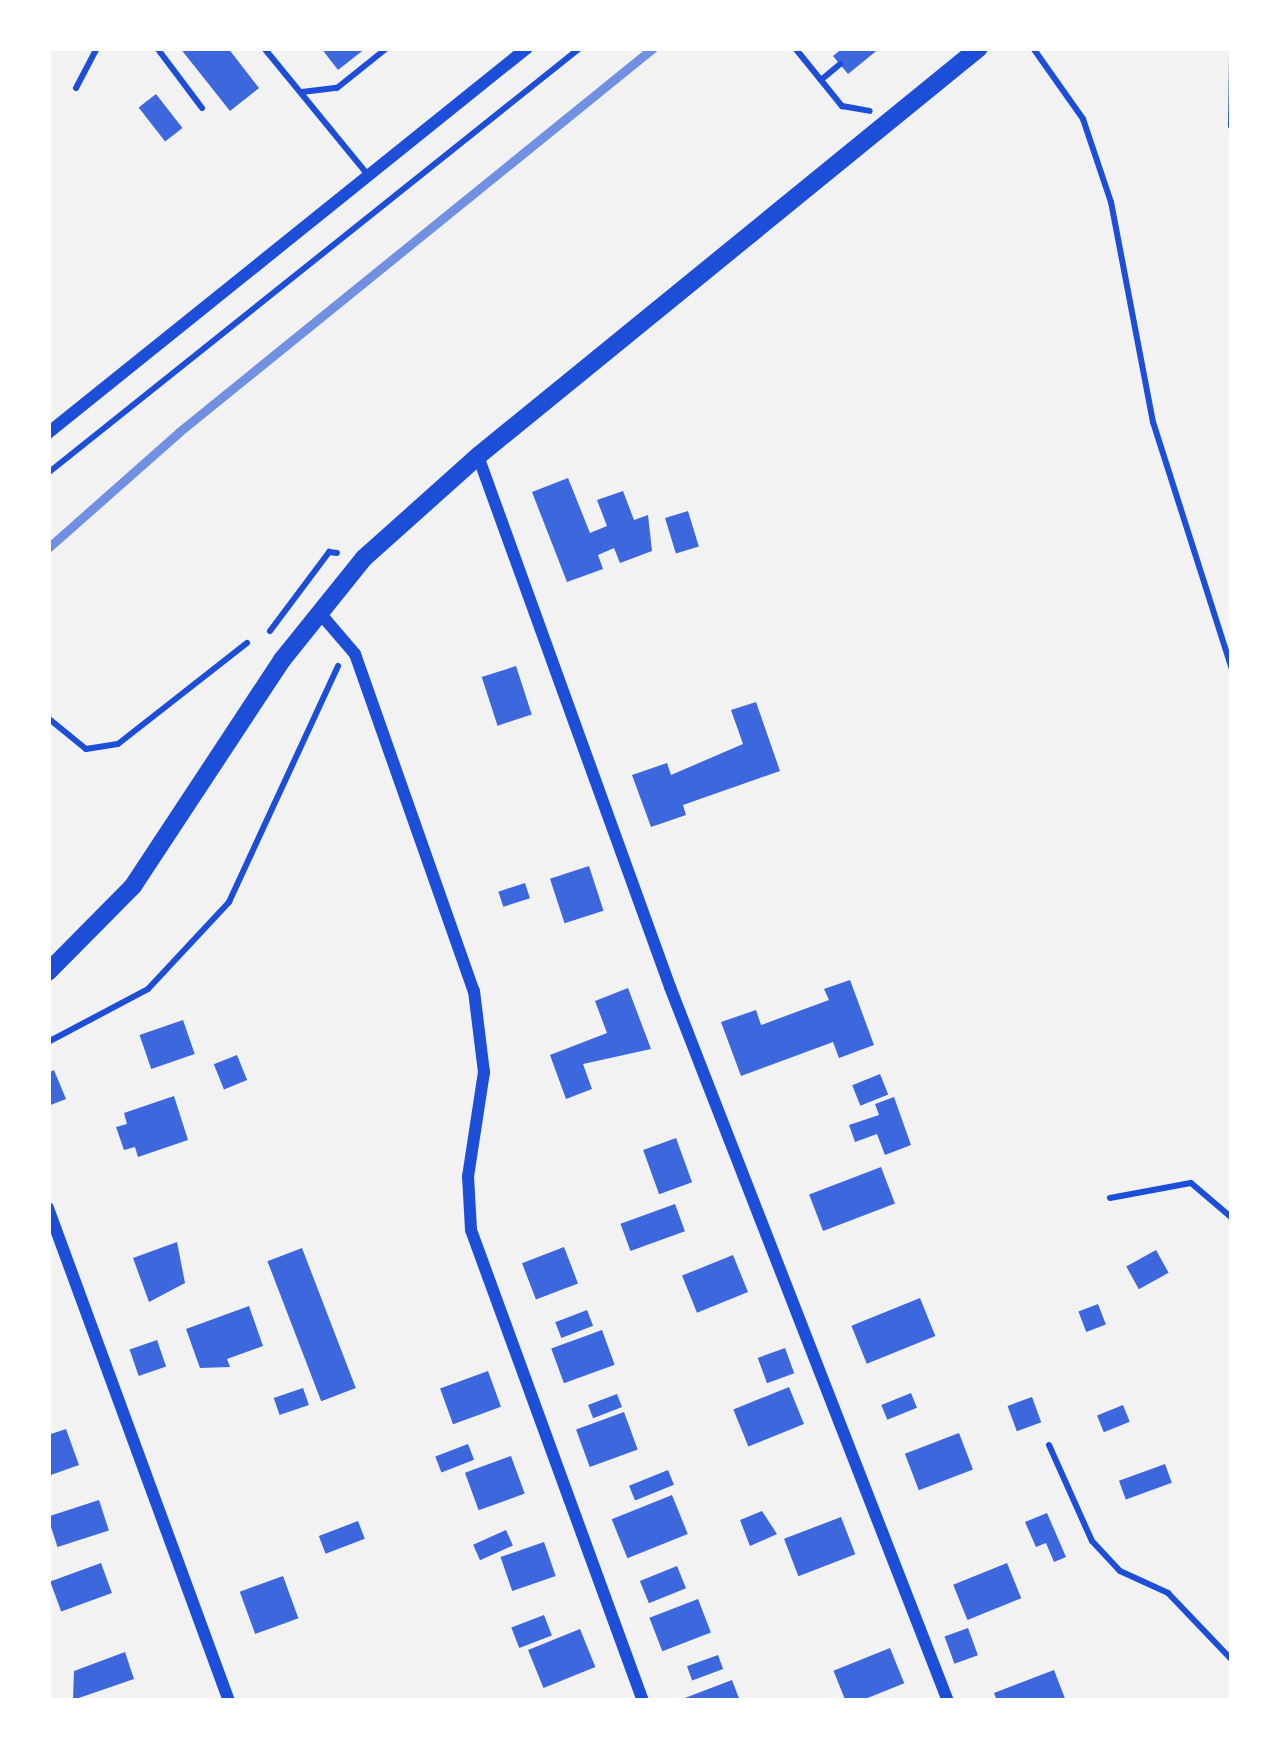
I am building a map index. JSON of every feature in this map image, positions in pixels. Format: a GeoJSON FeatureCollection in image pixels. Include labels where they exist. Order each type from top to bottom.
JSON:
{"type":"FeatureCollection","features":[{"type":"Feature","properties":{"kind":"main road"},"geometry":{"type":"LineString","coordinates":[[48,972],[133,886],[319,612],[400,522],[979,48]]}},
{"type":"Feature","properties":{"kind":"street"},"geometry":{"type":"LineString","coordinates":[[48,433],[526,48]]}},
{"type":"Feature","properties":{"kind":"street"},"geometry":{"type":"LineString","coordinates":[[478,456],[670,987],[948,1701]]}},
{"type":"Feature","properties":{"kind":"street"},"geometry":{"type":"LineString","coordinates":[[319,612],[349,640],[484,1035],[468,1176],[480,1264],[643,1701]]}},
{"type":"Feature","properties":{"kind":"street"},"geometry":{"type":"LineString","coordinates":[[48,1208],[229,1701]]}},
{"type":"Feature","properties":{"kind":"lane"},"geometry":{"type":"LineString","coordinates":[[76,88],[97,48]]}},
{"type":"Feature","properties":{"kind":"lane"},"geometry":{"type":"LineString","coordinates":[[157,48],[202,108]]}},
{"type":"Feature","properties":{"kind":"lane"},"geometry":{"type":"LineString","coordinates":[[264,48],[368,176]]}},
{"type":"Feature","properties":{"kind":"lane"},"geometry":{"type":"LineString","coordinates":[[301,92],[337,88],[387,48]]}},
{"type":"Feature","properties":{"kind":"lane"},"geometry":{"type":"LineString","coordinates":[[48,718],[86,749],[118,743],[247,644]]}},
{"type":"Feature","properties":{"kind":"path"},"geometry":{"type":"LineString","coordinates":[[48,473],[580,48]]}},
{"type":"Feature","properties":{"kind":"path"},"geometry":{"type":"LineString","coordinates":[[795,48],[842,106],[866,106],[881,126]]}},
{"type":"Feature","properties":{"kind":"path"},"geometry":{"type":"LineString","coordinates":[[1033,48],[1083,119],[1112,202],[1153,422],[1232,670]]}},
{"type":"Feature","properties":{"kind":"path"},"geometry":{"type":"LineString","coordinates":[[1231,126],[1232,57]]}},
{"type":"Feature","properties":{"kind":"path"},"geometry":{"type":"LineString","coordinates":[[821,80],[840,64]]}},
{"type":"Feature","properties":{"kind":"path"},"geometry":{"type":"LineString","coordinates":[[48,1042],[148,989],[229,902],[349,640]]}},
{"type":"Feature","properties":{"kind":"path"},"geometry":{"type":"LineString","coordinates":[[1111,1198],[1191,1183],[1232,1218]]}},
{"type":"Feature","properties":{"kind":"path"},"geometry":{"type":"LineString","coordinates":[[1049,1445],[1092,1541],[1120,1571],[1168,1593],[1232,1660]]}},
{"type":"Feature","properties":{"kind":"building"},"geometry":{"type":"Polygon","coordinates":[[[180,48],[228,48],[259,88],[230,111],[180,48]]]}},
{"type":"Feature","properties":{"kind":"building"},"geometry":{"type":"Polygon","coordinates":[[[321,48],[366,48],[338,70],[321,48]]]}},
{"type":"Feature","properties":{"kind":"building"},"geometry":{"type":"Polygon","coordinates":[[[843,48],[880,48],[848,74],[833,56],[843,48]]]}},
{"type":"Feature","properties":{"kind":"building"},"geometry":{"type":"Polygon","coordinates":[[[156,94],[182,128],[165,141],[139,108],[156,94]]]}},
{"type":"Feature","properties":{"kind":"building"},"geometry":{"type":"Polygon","coordinates":[[[568,478],[590,533],[607,526],[597,500],[623,491],[634,520],[648,515],[652,551],[620,563],[614,548],[598,555],[603,569],[567,582],[532,492],[568,478]]]}},
{"type":"Feature","properties":{"kind":"building"},"geometry":{"type":"Polygon","coordinates":[[[688,511],[699,546],[676,553],[665,518],[688,511]]]}},
{"type":"Feature","properties":{"kind":"building"},"geometry":{"type":"Polygon","coordinates":[[[516,666],[532,715],[498,726],[482,677],[516,666]]]}},
{"type":"Feature","properties":{"kind":"building"},"geometry":{"type":"Polygon","coordinates":[[[756,702],[780,771],[683,805],[686,815],[651,827],[632,775],[667,763],[671,775],[743,744],[731,710],[756,702]]]}},
{"type":"Feature","properties":{"kind":"building"},"geometry":{"type":"Polygon","coordinates":[[[589,866],[604,911],[565,923],[550,879],[589,866]]]}},
{"type":"Feature","properties":{"kind":"building"},"geometry":{"type":"Polygon","coordinates":[[[525,883],[530,898],[503,907],[498,892],[525,883]]]}},
{"type":"Feature","properties":{"kind":"building"},"geometry":{"type":"Polygon","coordinates":[[[850,980],[874,1045],[839,1058],[833,1042],[741,1076],[721,1022],[756,1010],[761,1025],[829,1000],[824,989],[850,980]]]}},
{"type":"Feature","properties":{"kind":"building"},"geometry":{"type":"Polygon","coordinates":[[[628,988],[651,1049],[583,1064],[592,1089],[566,1099],[550,1055],[607,1033],[595,1001],[628,988]]]}},
{"type":"Feature","properties":{"kind":"building"},"geometry":{"type":"Polygon","coordinates":[[[183,1020],[195,1054],[151,1069],[140,1035],[183,1020]]]}},
{"type":"Feature","properties":{"kind":"building"},"geometry":{"type":"Polygon","coordinates":[[[237,1055],[247,1080],[224,1089],[214,1064],[237,1055]]]}},
{"type":"Feature","properties":{"kind":"building"},"geometry":{"type":"Polygon","coordinates":[[[54,1070],[66,1099],[48,1106],[48,1073],[54,1070]]]}},
{"type":"Feature","properties":{"kind":"building"},"geometry":{"type":"Polygon","coordinates":[[[880,1074],[888,1094],[860,1106],[852,1085],[880,1074]]]}},
{"type":"Feature","properties":{"kind":"building"},"geometry":{"type":"Polygon","coordinates":[[[174,1096],[188,1140],[138,1157],[135,1147],[124,1150],[116,1127],[127,1124],[124,1113],[174,1096]]]}},
{"type":"Feature","properties":{"kind":"building"},"geometry":{"type":"Polygon","coordinates":[[[894,1097],[911,1145],[885,1155],[877,1134],[855,1142],[849,1125],[879,1115],[875,1104],[894,1097]]]}},
{"type":"Feature","properties":{"kind":"building"},"geometry":{"type":"Polygon","coordinates":[[[676,1138],[692,1182],[659,1194],[643,1150],[676,1138]]]}},
{"type":"Feature","properties":{"kind":"building"},"geometry":{"type":"Polygon","coordinates":[[[881,1167],[895,1203],[823,1231],[809,1195],[881,1167]]]}},
{"type":"Feature","properties":{"kind":"building"},"geometry":{"type":"Polygon","coordinates":[[[675,1204],[685,1231],[630,1251],[620,1224],[675,1204]]]}},
{"type":"Feature","properties":{"kind":"building"},"geometry":{"type":"Polygon","coordinates":[[[177,1242],[185,1283],[149,1302],[133,1258],[177,1242]]]}},
{"type":"Feature","properties":{"kind":"building"},"geometry":{"type":"Polygon","coordinates":[[[564,1247],[578,1283],[536,1300],[522,1263],[564,1247]]]}},
{"type":"Feature","properties":{"kind":"building"},"geometry":{"type":"Polygon","coordinates":[[[302,1248],[356,1388],[321,1401],[267,1261],[302,1248]]]}},
{"type":"Feature","properties":{"kind":"building"},"geometry":{"type":"Polygon","coordinates":[[[1156,1250],[1169,1273],[1139,1289],[1126,1266],[1156,1250]]]}},
{"type":"Feature","properties":{"kind":"building"},"geometry":{"type":"Polygon","coordinates":[[[733,1255],[748,1292],[697,1313],[682,1276],[733,1255]]]}},
{"type":"Feature","properties":{"kind":"building"},"geometry":{"type":"Polygon","coordinates":[[[920,1298],[935,1336],[867,1364],[851,1326],[920,1298]]]}},
{"type":"Feature","properties":{"kind":"building"},"geometry":{"type":"Polygon","coordinates":[[[1098,1304],[1106,1325],[1086,1332],[1078,1312],[1098,1304]]]}},
{"type":"Feature","properties":{"kind":"building"},"geometry":{"type":"Polygon","coordinates":[[[249,1306],[263,1346],[227,1359],[230,1367],[200,1368],[186,1329],[249,1306]]]}},
{"type":"Feature","properties":{"kind":"building"},"geometry":{"type":"Polygon","coordinates":[[[587,1310],[593,1326],[561,1338],[555,1322],[587,1310]]]}},
{"type":"Feature","properties":{"kind":"building"},"geometry":{"type":"Polygon","coordinates":[[[602,1330],[615,1365],[564,1383],[551,1348],[602,1330]]]}},
{"type":"Feature","properties":{"kind":"building"},"geometry":{"type":"Polygon","coordinates":[[[157,1340],[166,1366],[139,1376],[130,1349],[157,1340]]]}},
{"type":"Feature","properties":{"kind":"building"},"geometry":{"type":"Polygon","coordinates":[[[785,1348],[794,1373],[767,1383],[758,1358],[785,1348]]]}},
{"type":"Feature","properties":{"kind":"building"},"geometry":{"type":"Polygon","coordinates":[[[488,1371],[501,1407],[453,1424],[440,1388],[488,1371]]]}},
{"type":"Feature","properties":{"kind":"building"},"geometry":{"type":"Polygon","coordinates":[[[789,1387],[804,1424],[748,1447],[733,1409],[789,1387]]]}},
{"type":"Feature","properties":{"kind":"building"},"geometry":{"type":"Polygon","coordinates":[[[303,1388],[309,1405],[280,1415],[274,1398],[303,1388]]]}},
{"type":"Feature","properties":{"kind":"building"},"geometry":{"type":"Polygon","coordinates":[[[911,1393],[917,1408],[887,1420],[881,1405],[911,1393]]]}},
{"type":"Feature","properties":{"kind":"building"},"geometry":{"type":"Polygon","coordinates":[[[617,1394],[622,1407],[593,1418],[588,1405],[617,1394]]]}},
{"type":"Feature","properties":{"kind":"building"},"geometry":{"type":"Polygon","coordinates":[[[1032,1397],[1041,1422],[1017,1431],[1008,1406],[1032,1397]]]}},
{"type":"Feature","properties":{"kind":"building"},"geometry":{"type":"Polygon","coordinates":[[[1123,1405],[1130,1422],[1104,1432],[1097,1415],[1123,1405]]]}},
{"type":"Feature","properties":{"kind":"building"},"geometry":{"type":"Polygon","coordinates":[[[624,1412],[638,1450],[590,1467],[576,1429],[624,1412]]]}},
{"type":"Feature","properties":{"kind":"building"},"geometry":{"type":"Polygon","coordinates":[[[66,1429],[79,1465],[48,1476],[48,1435],[66,1429]]]}},
{"type":"Feature","properties":{"kind":"building"},"geometry":{"type":"Polygon","coordinates":[[[959,1433],[973,1469],[919,1490],[905,1454],[959,1433]]]}},
{"type":"Feature","properties":{"kind":"building"},"geometry":{"type":"Polygon","coordinates":[[[468,1444],[474,1460],[441,1472],[435,1457],[468,1444]]]}},
{"type":"Feature","properties":{"kind":"building"},"geometry":{"type":"Polygon","coordinates":[[[511,1456],[525,1494],[479,1510],[465,1473],[511,1456]]]}},
{"type":"Feature","properties":{"kind":"building"},"geometry":{"type":"Polygon","coordinates":[[[1165,1464],[1172,1483],[1126,1500],[1119,1481],[1165,1464]]]}},
{"type":"Feature","properties":{"kind":"building"},"geometry":{"type":"Polygon","coordinates":[[[668,1470],[674,1485],[635,1501],[629,1486],[668,1470]]]}},
{"type":"Feature","properties":{"kind":"building"},"geometry":{"type":"Polygon","coordinates":[[[672,1495],[688,1534],[627,1558],[612,1519],[672,1495]]]}},
{"type":"Feature","properties":{"kind":"building"},"geometry":{"type":"Polygon","coordinates":[[[99,1500],[109,1530],[58,1547],[48,1517],[99,1500]]]}},
{"type":"Feature","properties":{"kind":"building"},"geometry":{"type":"Polygon","coordinates":[[[762,1511],[777,1534],[750,1546],[740,1520],[762,1511]]]}},
{"type":"Feature","properties":{"kind":"building"},"geometry":{"type":"Polygon","coordinates":[[[1047,1513],[1066,1557],[1054,1562],[1046,1543],[1036,1547],[1025,1522],[1047,1513]]]}},
{"type":"Feature","properties":{"kind":"building"},"geometry":{"type":"Polygon","coordinates":[[[841,1517],[855,1554],[798,1576],[784,1539],[841,1517]]]}},
{"type":"Feature","properties":{"kind":"building"},"geometry":{"type":"Polygon","coordinates":[[[358,1521],[365,1539],[326,1554],[319,1536],[358,1521]]]}},
{"type":"Feature","properties":{"kind":"building"},"geometry":{"type":"Polygon","coordinates":[[[506,1530],[513,1546],[480,1560],[473,1545],[506,1530]]]}},
{"type":"Feature","properties":{"kind":"building"},"geometry":{"type":"Polygon","coordinates":[[[544,1542],[556,1576],[512,1591],[501,1557],[544,1542]]]}},
{"type":"Feature","properties":{"kind":"building"},"geometry":{"type":"Polygon","coordinates":[[[101,1563],[112,1593],[61,1612],[50,1581],[101,1563]]]}},
{"type":"Feature","properties":{"kind":"building"},"geometry":{"type":"Polygon","coordinates":[[[1007,1563],[1021,1598],[967,1620],[953,1585],[1007,1563]]]}},
{"type":"Feature","properties":{"kind":"building"},"geometry":{"type":"Polygon","coordinates":[[[677,1566],[686,1588],[649,1603],[640,1581],[677,1566]]]}},
{"type":"Feature","properties":{"kind":"building"},"geometry":{"type":"Polygon","coordinates":[[[283,1576],[298,1618],[255,1634],[240,1592],[283,1576]]]}},
{"type":"Feature","properties":{"kind":"building"},"geometry":{"type":"Polygon","coordinates":[[[698,1599],[711,1633],[662,1651],[649,1618],[698,1599]]]}},
{"type":"Feature","properties":{"kind":"building"},"geometry":{"type":"Polygon","coordinates":[[[544,1615],[552,1636],[519,1648],[511,1628],[544,1615]]]}},
{"type":"Feature","properties":{"kind":"building"},"geometry":{"type":"Polygon","coordinates":[[[968,1628],[978,1655],[954,1664],[945,1637],[968,1628]]]}},
{"type":"Feature","properties":{"kind":"building"},"geometry":{"type":"Polygon","coordinates":[[[580,1629],[595,1667],[543,1688],[528,1650],[580,1629]]]}},
{"type":"Feature","properties":{"kind":"building"},"geometry":{"type":"Polygon","coordinates":[[[890,1648],[904,1683],[860,1701],[846,1701],[833,1671],[890,1648]]]}},
{"type":"Feature","properties":{"kind":"building"},"geometry":{"type":"Polygon","coordinates":[[[125,1652],[134,1679],[73,1700],[74,1671],[125,1652]]]}},
{"type":"Feature","properties":{"kind":"building"},"geometry":{"type":"Polygon","coordinates":[[[718,1655],[723,1669],[692,1680],[687,1666],[718,1655]]]}},
{"type":"Feature","properties":{"kind":"building"},"geometry":{"type":"Polygon","coordinates":[[[1054,1670],[1066,1701],[997,1701],[994,1693],[1054,1670]]]}},
{"type":"Feature","properties":{"kind":"building"},"geometry":{"type":"Polygon","coordinates":[[[732,1680],[740,1701],[677,1701],[732,1680]]]}},
{"type":"Feature","properties":{"kind":"railway"},"geometry":{"type":"LineString","coordinates":[[48,548],[179,432],[653,48]]}}]}
